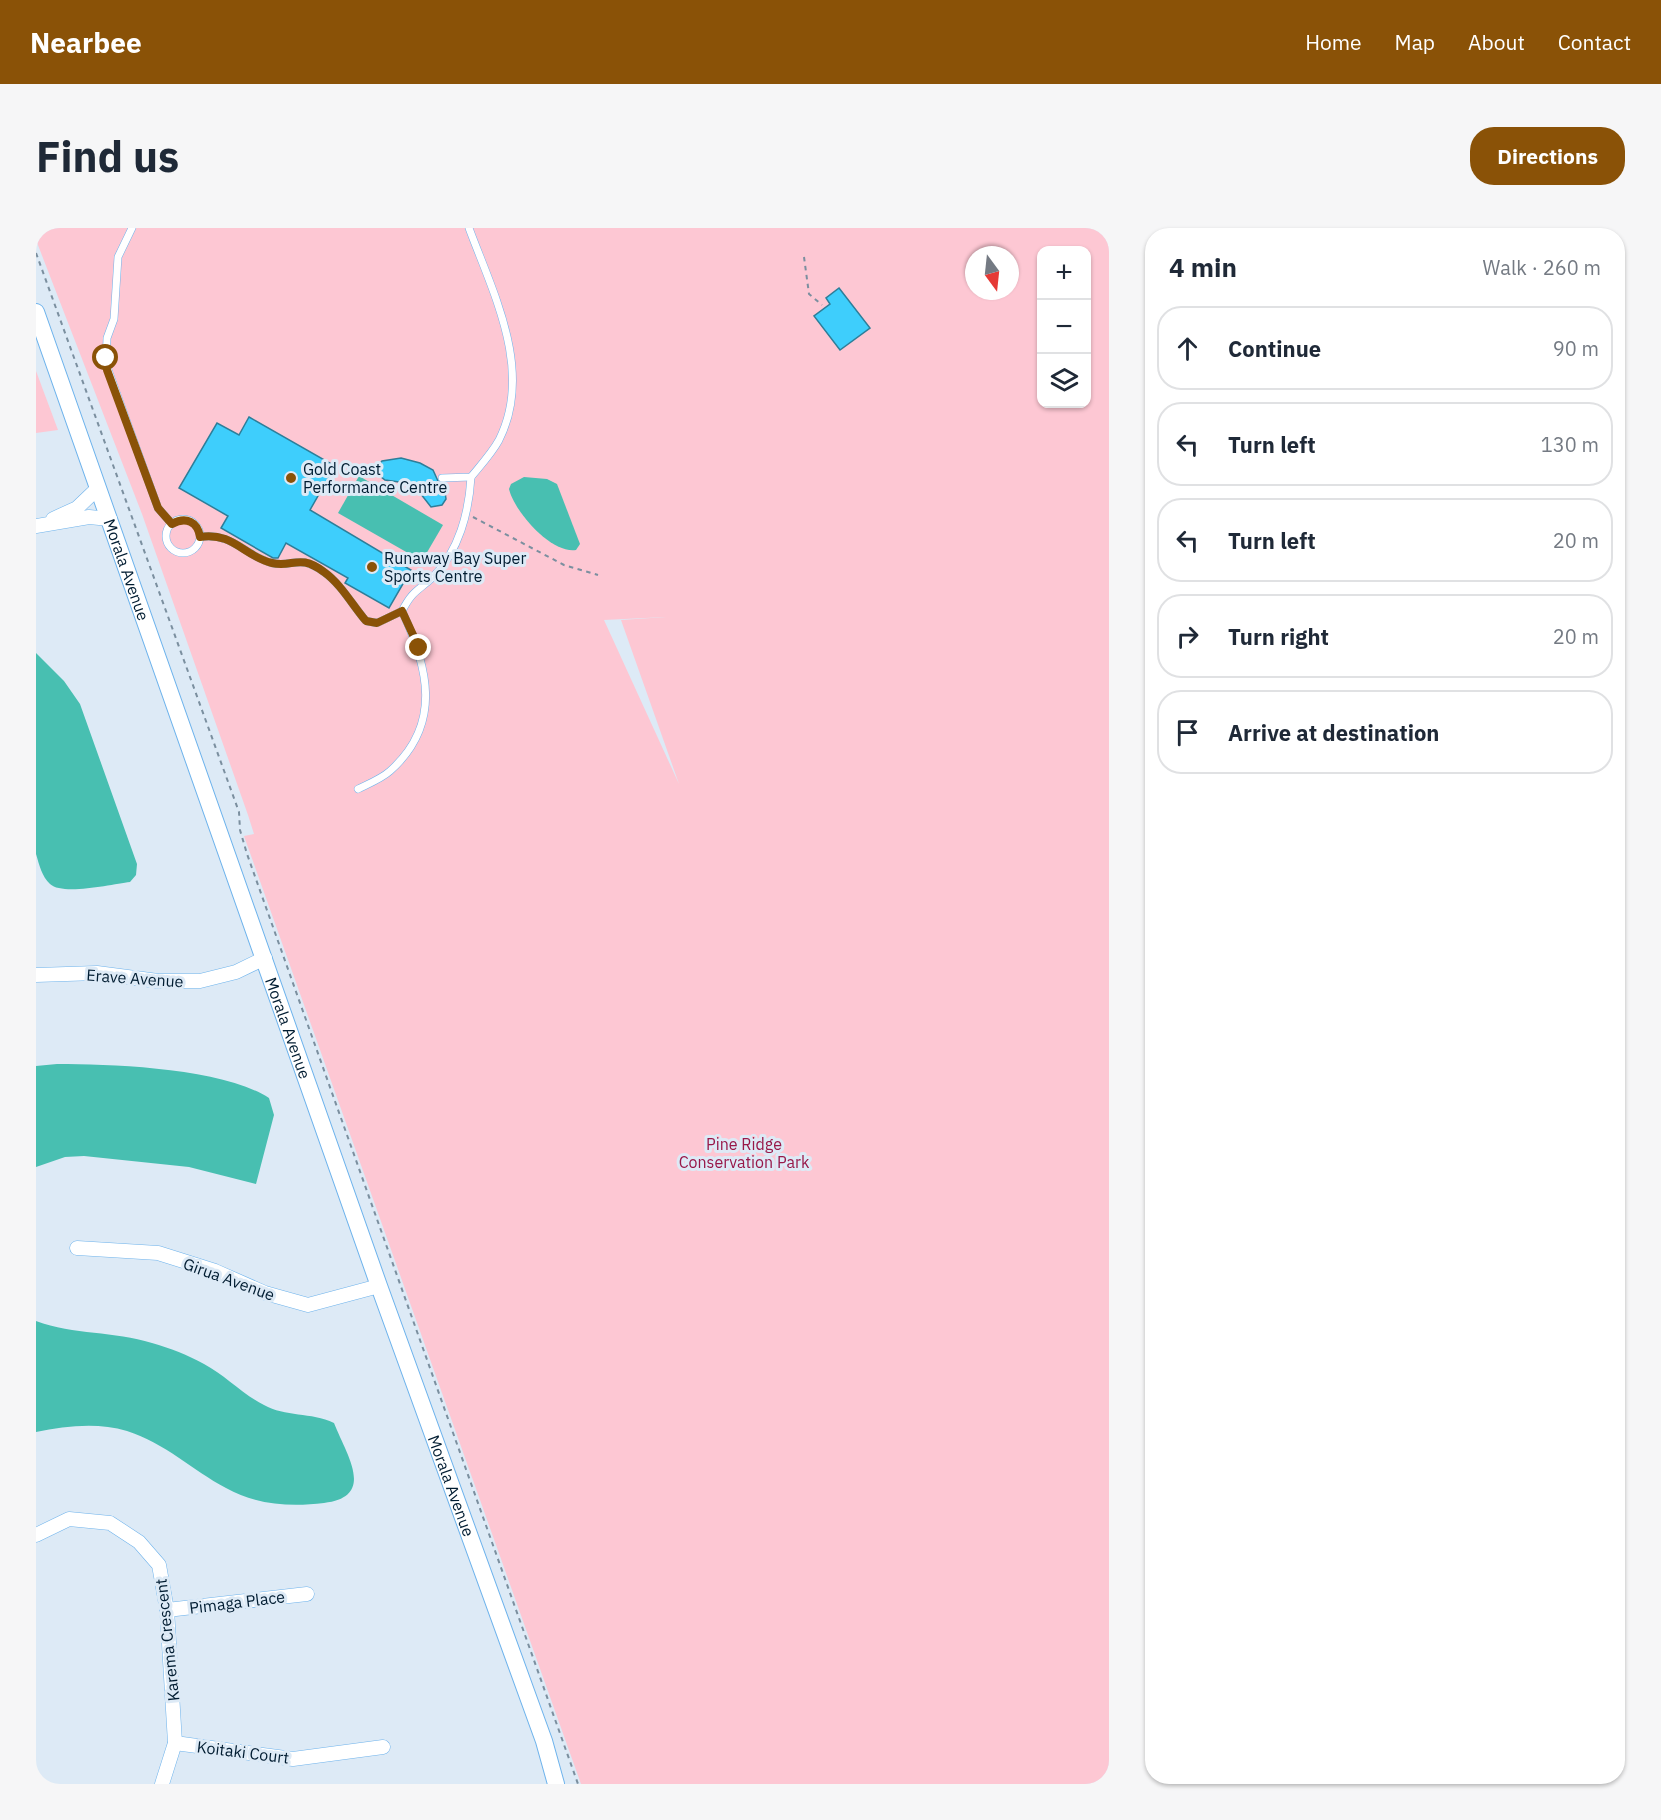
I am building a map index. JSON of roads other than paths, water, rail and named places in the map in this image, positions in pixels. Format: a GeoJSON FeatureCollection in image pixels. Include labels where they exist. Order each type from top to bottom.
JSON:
{"type":"FeatureCollection","features":[{"type":"Feature","properties":{"kind":"street","name":"Morala Avenue"},"geometry":{"type":"LineString","coordinates":[[36,312],[379,1287],[544,1741],[563,1784]]}},
{"type":"Feature","properties":{"kind":"street"},"geometry":{"type":"LineString","coordinates":[[37,526],[77,508],[98,488]]}},
{"type":"Feature","properties":{"kind":"street"},"geometry":{"type":"LineString","coordinates":[[37,526],[89,518],[110,519]]}},
{"type":"Feature","properties":{"kind":"street","name":"Erave Avenue"},"geometry":{"type":"LineString","coordinates":[[36,975],[97,973],[158,981],[200,981],[236,972],[265,958]]}},
{"type":"Feature","properties":{"kind":"street","name":"Girua Avenue"},"geometry":{"type":"LineString","coordinates":[[77,1248],[158,1253],[215,1271],[265,1293],[308,1305],[379,1287]]}},
{"type":"Feature","properties":{"kind":"street","name":"Karema Crescent"},"geometry":{"type":"LineString","coordinates":[[36,1535],[69,1519],[110,1522],[139,1542],[159,1565],[167,1610],[175,1743],[162,1784]]}},
{"type":"Feature","properties":{"kind":"street","name":"Pimaga Place"},"geometry":{"type":"LineString","coordinates":[[167,1610],[307,1594]]}},
{"type":"Feature","properties":{"kind":"street","name":"Morala Avenue"},"geometry":{"type":"LineString","coordinates":[[544,1741],[556,1784]]}},
{"type":"Feature","properties":{"kind":"street","name":"Koitaki Court"},"geometry":{"type":"LineString","coordinates":[[175,1743],[293,1759],[383,1747]]}},
{"type":"Feature","properties":{"kind":"lane"},"geometry":{"type":"LineString","coordinates":[[132,228],[118,257],[114,319],[107,338],[106,364],[158,508],[172,524]]}},
{"type":"Feature","properties":{"kind":"lane"},"geometry":{"type":"LineString","coordinates":[[200,537],[220,536],[270,562],[298,560],[322,570],[366,621],[377,623],[402,611],[412,592],[433,576],[448,555],[466,513],[471,477],[498,441],[509,414],[511,348],[469,228]]}},
{"type":"Feature","properties":{"kind":"lane"},"geometry":{"type":"LineString","coordinates":[[442,478],[471,477]]}},
{"type":"Feature","properties":{"kind":"lane"},"geometry":{"type":"LineString","coordinates":[[184,520],[198,527],[200,537],[193,550],[178,552],[169,545],[166,538],[172,524],[184,520]]}},
{"type":"Feature","properties":{"kind":"lane"},"geometry":{"type":"LineString","coordinates":[[358,789],[389,772],[410,748],[422,722],[427,686],[419,648],[402,611]]}},
{"type":"Feature","properties":{"kind":"place","name":"Gold Coast Performance Centre"},"geometry":{"type":"Point","coordinates":[291,478]}},
{"type":"Feature","properties":{"kind":"place","name":"Runaway Bay Super Sports Centre"},"geometry":{"type":"Point","coordinates":[372,567]}},
{"type":"Feature","properties":{"kind":"park label","name":"Pine Ridge Conservation Park"},"geometry":{"type":"Point","coordinates":[744,1153]}}]}
